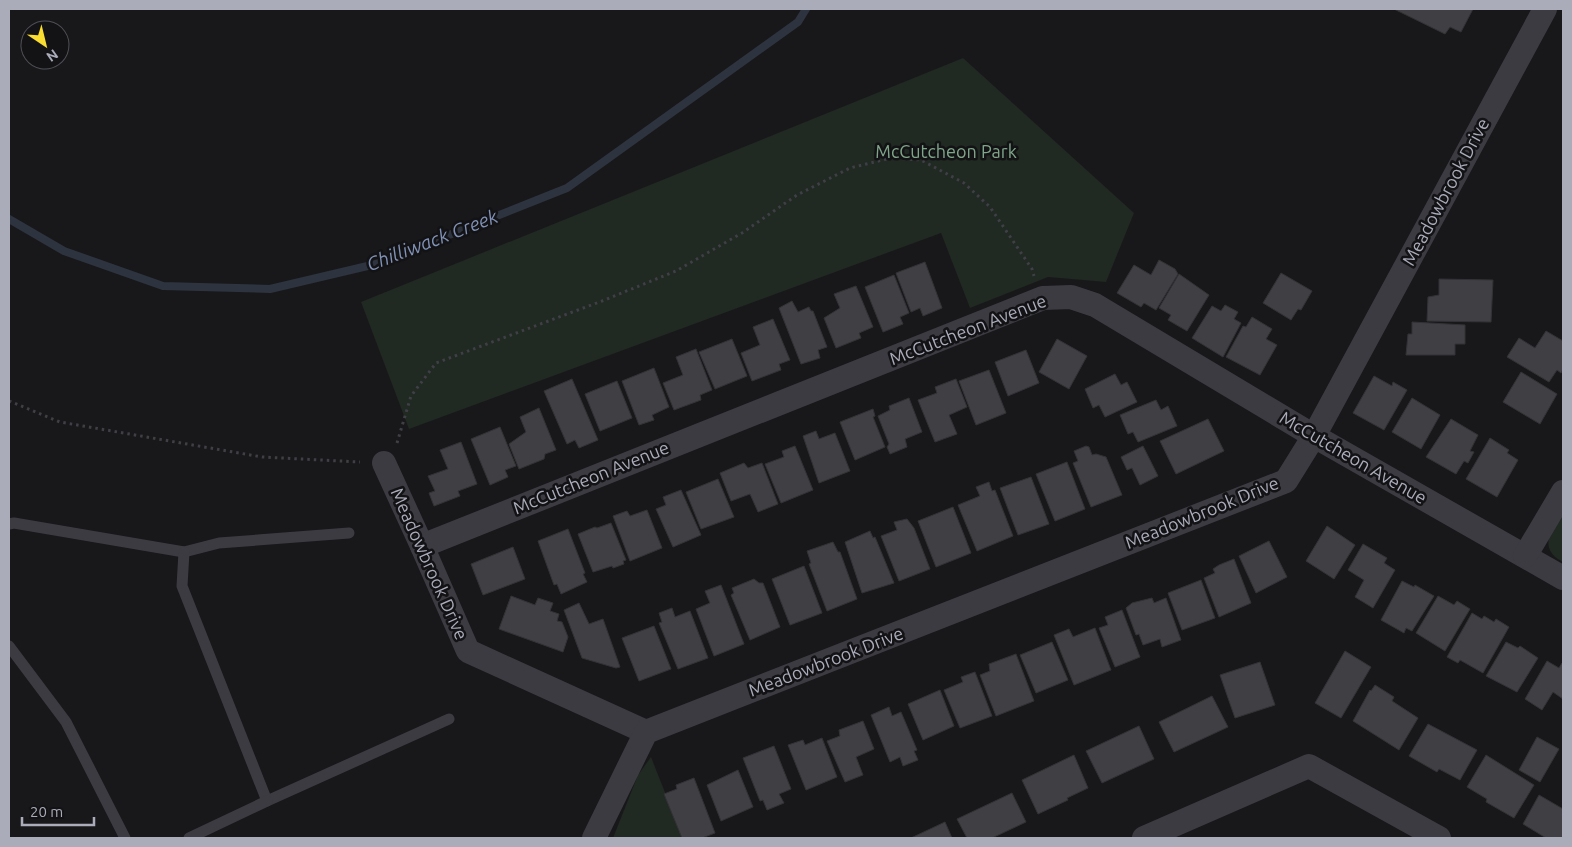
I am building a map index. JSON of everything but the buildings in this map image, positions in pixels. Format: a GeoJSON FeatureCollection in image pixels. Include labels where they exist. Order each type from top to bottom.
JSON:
{"type":"FeatureCollection","features":[{"type":"Feature","properties":{"kind":"street","name":"Meadowbrook Drive"},"geometry":{"type":"LineString","coordinates":[[384,463],[468,651],[646,732],[1286,481],[1314,436],[1545,9]]}},
{"type":"Feature","properties":{"kind":"street","name":"McCutcheon Avenue"},"geometry":{"type":"LineString","coordinates":[[422,546],[1043,298],[1071,298],[1095,305],[1314,436],[1563,578]]}},
{"type":"Feature","properties":{"kind":"street"},"geometry":{"type":"LineString","coordinates":[[1525,556],[1563,492]]}},
{"type":"Feature","properties":{"kind":"street"},"geometry":{"type":"LineString","coordinates":[[594,838],[646,732]]}},
{"type":"Feature","properties":{"kind":"street"},"geometry":{"type":"LineString","coordinates":[[1144,838],[1310,766],[1439,838]]}},
{"type":"Feature","properties":{"kind":"lane"},"geometry":{"type":"LineString","coordinates":[[9,524],[14,523],[184,552],[219,543],[349,533]]}},
{"type":"Feature","properties":{"kind":"lane"},"geometry":{"type":"LineString","coordinates":[[184,552],[182,586],[267,801]]}},
{"type":"Feature","properties":{"kind":"lane"},"geometry":{"type":"LineString","coordinates":[[9,646],[66,722],[125,838]]}},
{"type":"Feature","properties":{"kind":"lane"},"geometry":{"type":"LineString","coordinates":[[190,838],[449,719]]}},
{"type":"Feature","properties":{"kind":"path"},"geometry":{"type":"LineString","coordinates":[[9,401],[60,422],[262,457],[384,463],[396,449],[411,396],[436,363],[602,301],[676,271],[742,233],[797,195],[850,168],[891,158],[921,160],[964,183],[990,207],[1032,269],[1043,298]]}},
{"type":"Feature","properties":{"kind":"green space","name":"McCutcheon Park"},"geometry":{"type":"Polygon","coordinates":[[[963,58],[1134,213],[1106,282],[1048,277],[970,308],[941,233],[409,429],[361,302],[963,58]]]}},
{"type":"Feature","properties":{"kind":"green space"},"geometry":{"type":"Polygon","coordinates":[[[1563,508],[1563,562],[1550,550],[1548,544],[1551,530],[1563,508]]]}},
{"type":"Feature","properties":{"kind":"green space"},"geometry":{"type":"Polygon","coordinates":[[[651,757],[683,838],[613,838],[638,775],[651,757]]]}},
{"type":"Feature","properties":{"kind":"waterway","name":"Chilliwack Creek"},"geometry":{"type":"LineString","coordinates":[[9,219],[64,251],[163,286],[270,289],[376,264],[567,188],[798,22],[806,9]]}}]}
